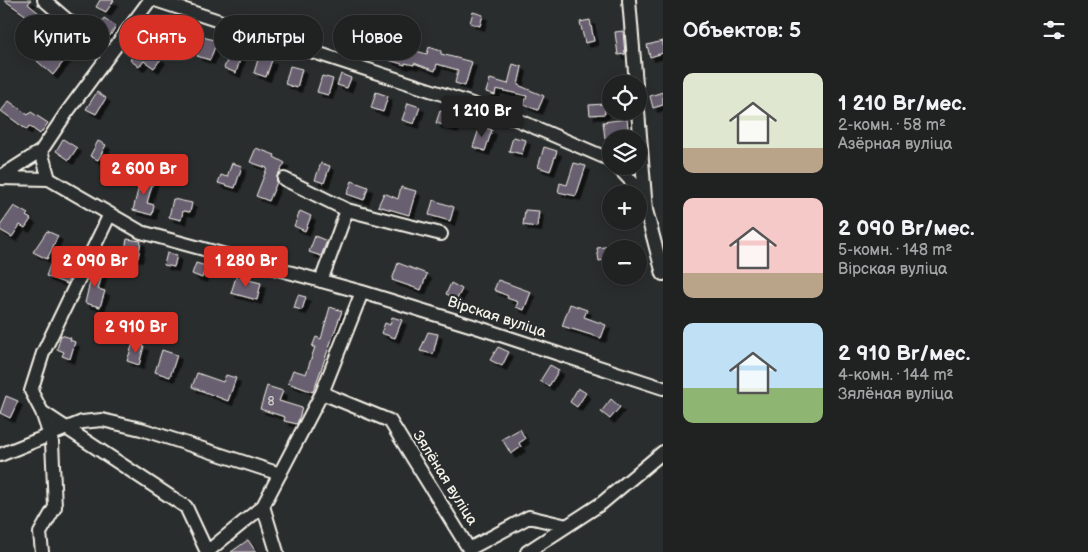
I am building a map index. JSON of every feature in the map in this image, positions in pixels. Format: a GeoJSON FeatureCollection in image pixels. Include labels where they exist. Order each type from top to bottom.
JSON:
{"type":"FeatureCollection","features":[{"type":"Feature","properties":{"kind":"street"},"geometry":{"type":"LineString","coordinates":[[44,0],[61,15]]}},
{"type":"Feature","properties":{"kind":"street"},"geometry":{"type":"LineString","coordinates":[[109,54],[150,0]]}},
{"type":"Feature","properties":{"kind":"street"},"geometry":{"type":"LineString","coordinates":[[155,0],[506,115],[602,156]]}},
{"type":"Feature","properties":{"kind":"street"},"geometry":{"type":"LineString","coordinates":[[629,0],[635,75]]}},
{"type":"Feature","properties":{"kind":"street"},"geometry":{"type":"LineString","coordinates":[[0,177],[41,151],[105,60]]}},
{"type":"Feature","properties":{"kind":"street"},"geometry":{"type":"LineString","coordinates":[[639,120],[644,185]]}},
{"type":"Feature","properties":{"kind":"street"},"geometry":{"type":"LineString","coordinates":[[0,177],[49,179],[41,151]]}},
{"type":"Feature","properties":{"kind":"street"},"geometry":{"type":"LineString","coordinates":[[625,175],[633,185]]}},
{"type":"Feature","properties":{"kind":"street","name":"Вірская вуліца"},"geometry":{"type":"LineString","coordinates":[[49,179],[141,232],[362,292],[663,388]]}},
{"type":"Feature","properties":{"kind":"street"},"geometry":{"type":"LineString","coordinates":[[284,179],[348,210],[441,234]]}},
{"type":"Feature","properties":{"kind":"street"},"geometry":{"type":"LineString","coordinates":[[321,281],[348,210]]}},
{"type":"Feature","properties":{"kind":"street"},"geometry":{"type":"LineString","coordinates":[[42,552],[40,533],[55,507],[52,442],[42,412],[31,391],[43,353],[110,214]]}},
{"type":"Feature","properties":{"kind":"street"},"geometry":{"type":"LineString","coordinates":[[647,214],[663,274]]}},
{"type":"Feature","properties":{"kind":"street"},"geometry":{"type":"LineString","coordinates":[[42,412],[186,507],[207,552],[263,506],[322,393],[362,292]]}},
{"type":"Feature","properties":{"kind":"street","name":"Зялёная вуліца"},"geometry":{"type":"LineString","coordinates":[[322,393],[390,421],[469,548],[529,516],[567,526]]}},
{"type":"Feature","properties":{"kind":"street"},"geometry":{"type":"LineString","coordinates":[[0,456],[82,422],[102,420],[141,430],[280,474]]}},
{"type":"Feature","properties":{"kind":"street"},"geometry":{"type":"LineString","coordinates":[[527,552],[602,503],[663,452]]}},
{"type":"Feature","properties":{"kind":"street"},"geometry":{"type":"LineString","coordinates":[[263,506],[277,552]]}},
{"type":"Feature","properties":{"kind":"building"},"geometry":{"type":"Polygon","coordinates":[[[4,0],[31,0],[28,4],[41,15],[25,15],[4,0]]]}},
{"type":"Feature","properties":{"kind":"building"},"geometry":{"type":"Polygon","coordinates":[[[100,0],[114,0],[106,12],[96,7],[100,0]]]}},
{"type":"Feature","properties":{"kind":"building"},"geometry":{"type":"Polygon","coordinates":[[[473,12],[483,15],[480,26],[470,23],[473,12]]]}},
{"type":"Feature","properties":{"kind":"building"},"geometry":{"type":"Polygon","coordinates":[[[590,20],[594,41],[585,43],[580,22],[590,20]]]}},
{"type":"Feature","properties":{"kind":"building"},"geometry":{"type":"Polygon","coordinates":[[[109,21],[116,26],[109,35],[109,21]]]}},
{"type":"Feature","properties":{"kind":"building"},"geometry":{"type":"Polygon","coordinates":[[[623,31],[625,54],[618,55],[615,32],[623,31]]]}},
{"type":"Feature","properties":{"kind":"building"},"geometry":{"type":"Polygon","coordinates":[[[204,37],[214,40],[214,49],[210,60],[204,58],[204,37]]]}},
{"type":"Feature","properties":{"kind":"building"},"geometry":{"type":"Polygon","coordinates":[[[663,41],[663,53],[650,57],[647,45],[663,41]]]}},
{"type":"Feature","properties":{"kind":"building"},"geometry":{"type":"Polygon","coordinates":[[[429,47],[441,51],[441,54],[472,62],[465,86],[455,83],[458,70],[437,64],[435,71],[414,63],[414,65],[405,63],[405,65],[389,60],[421,60],[421,52],[427,54],[429,47]]]}},
{"type":"Feature","properties":{"kind":"building"},"geometry":{"type":"Polygon","coordinates":[[[38,60],[65,60],[53,75],[38,60]]]}},
{"type":"Feature","properties":{"kind":"building"},"geometry":{"type":"Polygon","coordinates":[[[130,60],[160,60],[154,68],[144,61],[139,67],[130,60]]]}},
{"type":"Feature","properties":{"kind":"building"},"geometry":{"type":"Polygon","coordinates":[[[227,60],[240,60],[236,73],[224,68],[227,60]]]}},
{"type":"Feature","properties":{"kind":"building"},"geometry":{"type":"Polygon","coordinates":[[[258,60],[272,60],[266,77],[254,73],[258,60]]]}},
{"type":"Feature","properties":{"kind":"building"},"geometry":{"type":"Polygon","coordinates":[[[513,64],[522,67],[518,85],[544,96],[538,110],[524,105],[527,96],[496,89],[495,95],[486,92],[490,79],[508,84],[513,64]]]}},
{"type":"Feature","properties":{"kind":"building"},"geometry":{"type":"Polygon","coordinates":[[[290,66],[302,69],[297,88],[285,84],[290,66]]]}},
{"type":"Feature","properties":{"kind":"building"},"geometry":{"type":"Polygon","coordinates":[[[341,74],[351,78],[347,88],[337,85],[341,74]]]}},
{"type":"Feature","properties":{"kind":"building"},"geometry":{"type":"Polygon","coordinates":[[[322,76],[333,79],[328,95],[317,92],[322,76]]]}},
{"type":"Feature","properties":{"kind":"building"},"geometry":{"type":"Polygon","coordinates":[[[97,92],[106,98],[96,114],[86,109],[97,92]]]}},
{"type":"Feature","properties":{"kind":"building"},"geometry":{"type":"Polygon","coordinates":[[[376,92],[388,96],[383,112],[371,108],[376,92]]]}},
{"type":"Feature","properties":{"kind":"building"},"geometry":{"type":"Polygon","coordinates":[[[663,92],[663,105],[653,108],[650,96],[663,92]]]}},
{"type":"Feature","properties":{"kind":"building"},"geometry":{"type":"Polygon","coordinates":[[[9,101],[28,115],[31,112],[48,123],[40,134],[29,126],[27,130],[1,111],[9,101]]]}},
{"type":"Feature","properties":{"kind":"building"},"geometry":{"type":"Polygon","coordinates":[[[408,103],[420,107],[414,124],[402,120],[408,103]]]}},
{"type":"Feature","properties":{"kind":"building"},"geometry":{"type":"Polygon","coordinates":[[[602,104],[602,114],[590,115],[589,105],[602,104]]]}},
{"type":"Feature","properties":{"kind":"building"},"geometry":{"type":"Polygon","coordinates":[[[440,111],[457,116],[454,128],[436,123],[440,111]]]}},
{"type":"Feature","properties":{"kind":"building"},"geometry":{"type":"Polygon","coordinates":[[[627,120],[628,130],[604,130],[603,122],[627,120]]]}},
{"type":"Feature","properties":{"kind":"building"},"geometry":{"type":"Polygon","coordinates":[[[480,126],[492,130],[485,151],[473,147],[480,126]]]}},
{"type":"Feature","properties":{"kind":"building"},"geometry":{"type":"Polygon","coordinates":[[[513,137],[526,140],[522,154],[509,151],[513,137]]]}},
{"type":"Feature","properties":{"kind":"building"},"geometry":{"type":"Polygon","coordinates":[[[63,139],[77,148],[69,160],[56,151],[63,139]]]}},
{"type":"Feature","properties":{"kind":"building"},"geometry":{"type":"Polygon","coordinates":[[[98,141],[106,145],[98,160],[90,156],[98,141]]]}},
{"type":"Feature","properties":{"kind":"building"},"geometry":{"type":"Polygon","coordinates":[[[544,147],[557,151],[550,171],[538,167],[544,147]]]}},
{"type":"Feature","properties":{"kind":"building"},"geometry":{"type":"Polygon","coordinates":[[[256,148],[275,155],[274,157],[285,163],[277,176],[277,182],[269,201],[256,196],[267,168],[250,162],[256,148]]]}},
{"type":"Feature","properties":{"kind":"building"},"geometry":{"type":"Polygon","coordinates":[[[232,163],[242,166],[235,188],[218,183],[221,175],[227,177],[232,163]]]}},
{"type":"Feature","properties":{"kind":"building"},"geometry":{"type":"Polygon","coordinates":[[[321,163],[330,166],[324,183],[315,180],[321,163]]]}},
{"type":"Feature","properties":{"kind":"building"},"geometry":{"type":"Polygon","coordinates":[[[574,163],[586,166],[576,196],[558,192],[560,183],[567,185],[574,163]]]}},
{"type":"Feature","properties":{"kind":"building"},"geometry":{"type":"Polygon","coordinates":[[[142,174],[154,178],[147,203],[154,205],[152,215],[133,210],[142,174]]]}},
{"type":"Feature","properties":{"kind":"building"},"geometry":{"type":"Polygon","coordinates":[[[352,181],[368,187],[364,200],[347,194],[352,181]]]}},
{"type":"Feature","properties":{"kind":"building"},"geometry":{"type":"Polygon","coordinates":[[[401,187],[416,191],[409,215],[378,206],[384,193],[398,199],[401,187]]]}},
{"type":"Feature","properties":{"kind":"building"},"geometry":{"type":"Polygon","coordinates":[[[173,199],[192,203],[190,212],[183,211],[181,220],[169,217],[173,199]]]}},
{"type":"Feature","properties":{"kind":"building"},"geometry":{"type":"Polygon","coordinates":[[[433,200],[454,207],[450,221],[429,215],[433,200]]]}},
{"type":"Feature","properties":{"kind":"building"},"geometry":{"type":"Polygon","coordinates":[[[14,206],[28,214],[26,216],[31,219],[25,228],[20,225],[12,237],[0,230],[0,226],[14,206]]]}},
{"type":"Feature","properties":{"kind":"building"},"geometry":{"type":"Polygon","coordinates":[[[525,210],[539,211],[537,227],[523,225],[525,210]]]}},
{"type":"Feature","properties":{"kind":"building"},"geometry":{"type":"Polygon","coordinates":[[[300,211],[311,216],[305,231],[294,226],[300,211]]]}},
{"type":"Feature","properties":{"kind":"building"},"geometry":{"type":"Polygon","coordinates":[[[47,231],[58,236],[47,259],[33,252],[47,231]]]}},
{"type":"Feature","properties":{"kind":"building"},"geometry":{"type":"Polygon","coordinates":[[[315,236],[327,241],[321,256],[309,252],[315,236]]]}},
{"type":"Feature","properties":{"kind":"building"},"geometry":{"type":"Polygon","coordinates":[[[127,239],[141,241],[138,258],[124,255],[127,239]]]}},
{"type":"Feature","properties":{"kind":"building"},"geometry":{"type":"Polygon","coordinates":[[[602,247],[602,260],[599,261],[597,248],[602,247]]]}},
{"type":"Feature","properties":{"kind":"building"},"geometry":{"type":"Polygon","coordinates":[[[167,253],[177,255],[174,267],[164,265],[167,253]]]}},
{"type":"Feature","properties":{"kind":"building"},"geometry":{"type":"Polygon","coordinates":[[[196,263],[206,266],[202,278],[192,274],[196,263]]]}},
{"type":"Feature","properties":{"kind":"building"},"geometry":{"type":"Polygon","coordinates":[[[398,263],[427,274],[421,290],[392,280],[398,263]]]}},
{"type":"Feature","properties":{"kind":"building"},"geometry":{"type":"Polygon","coordinates":[[[50,265],[71,273],[67,284],[46,276],[50,265]]]}},
{"type":"Feature","properties":{"kind":"building"},"geometry":{"type":"Polygon","coordinates":[[[94,265],[104,268],[98,289],[105,291],[100,307],[85,303],[94,265]]]}},
{"type":"Feature","properties":{"kind":"building"},"geometry":{"type":"Polygon","coordinates":[[[236,277],[261,283],[257,300],[231,293],[236,277]]]}},
{"type":"Feature","properties":{"kind":"building"},"geometry":{"type":"Polygon","coordinates":[[[498,280],[531,292],[524,310],[516,307],[518,302],[494,290],[498,280]]]}},
{"type":"Feature","properties":{"kind":"building"},"geometry":{"type":"Polygon","coordinates":[[[451,283],[462,289],[457,299],[446,294],[451,283]]]}},
{"type":"Feature","properties":{"kind":"building"},"geometry":{"type":"Polygon","coordinates":[[[298,295],[306,297],[302,310],[294,308],[298,295]]]}},
{"type":"Feature","properties":{"kind":"building"},"geometry":{"type":"Polygon","coordinates":[[[570,304],[587,310],[584,317],[606,325],[601,338],[562,326],[570,304]]]}},
{"type":"Feature","properties":{"kind":"building"},"geometry":{"type":"Polygon","coordinates":[[[330,307],[342,311],[313,392],[288,383],[293,370],[306,374],[315,347],[312,347],[316,337],[321,339],[330,307]]]}},
{"type":"Feature","properties":{"kind":"building"},"geometry":{"type":"Polygon","coordinates":[[[392,317],[402,320],[395,338],[381,333],[385,323],[390,325],[392,317]]]}},
{"type":"Feature","properties":{"kind":"building"},"geometry":{"type":"Polygon","coordinates":[[[428,332],[438,334],[433,354],[420,351],[428,332]]]}},
{"type":"Feature","properties":{"kind":"building"},"geometry":{"type":"Polygon","coordinates":[[[61,335],[71,338],[70,340],[75,342],[70,359],[62,356],[64,352],[57,349],[61,335]]]}},
{"type":"Feature","properties":{"kind":"building"},"geometry":{"type":"Polygon","coordinates":[[[133,343],[144,346],[139,365],[127,361],[133,343]]]}},
{"type":"Feature","properties":{"kind":"building"},"geometry":{"type":"Polygon","coordinates":[[[498,347],[509,352],[502,366],[490,360],[498,347]]]}},
{"type":"Feature","properties":{"kind":"building"},"geometry":{"type":"Polygon","coordinates":[[[162,350],[177,355],[170,377],[155,372],[162,350]]]}},
{"type":"Feature","properties":{"kind":"building"},"geometry":{"type":"Polygon","coordinates":[[[550,365],[559,370],[549,386],[540,381],[550,365]]]}},
{"type":"Feature","properties":{"kind":"building"},"geometry":{"type":"Polygon","coordinates":[[[197,373],[223,382],[226,375],[236,378],[228,401],[192,387],[197,373]]]}},
{"type":"Feature","properties":{"kind":"building"},"geometry":{"type":"Polygon","coordinates":[[[267,386],[283,391],[279,401],[302,408],[297,424],[284,421],[285,417],[260,409],[267,386]]]}},
{"type":"Feature","properties":{"kind":"building"},"geometry":{"type":"Polygon","coordinates":[[[578,388],[586,393],[577,407],[570,402],[578,388]]]}},
{"type":"Feature","properties":{"kind":"building"},"geometry":{"type":"Polygon","coordinates":[[[6,396],[18,401],[10,418],[0,413],[6,396]]]}},
{"type":"Feature","properties":{"kind":"building"},"geometry":{"type":"Polygon","coordinates":[[[611,399],[620,407],[610,419],[601,412],[611,399]]]}},
{"type":"Feature","properties":{"kind":"building"},"geometry":{"type":"Polygon","coordinates":[[[520,429],[525,439],[519,443],[521,447],[511,454],[502,439],[520,429]]]}},
{"type":"Feature","properties":{"kind":"building"},"geometry":{"type":"Polygon","coordinates":[[[248,540],[256,552],[231,552],[248,540]]]}}]}
